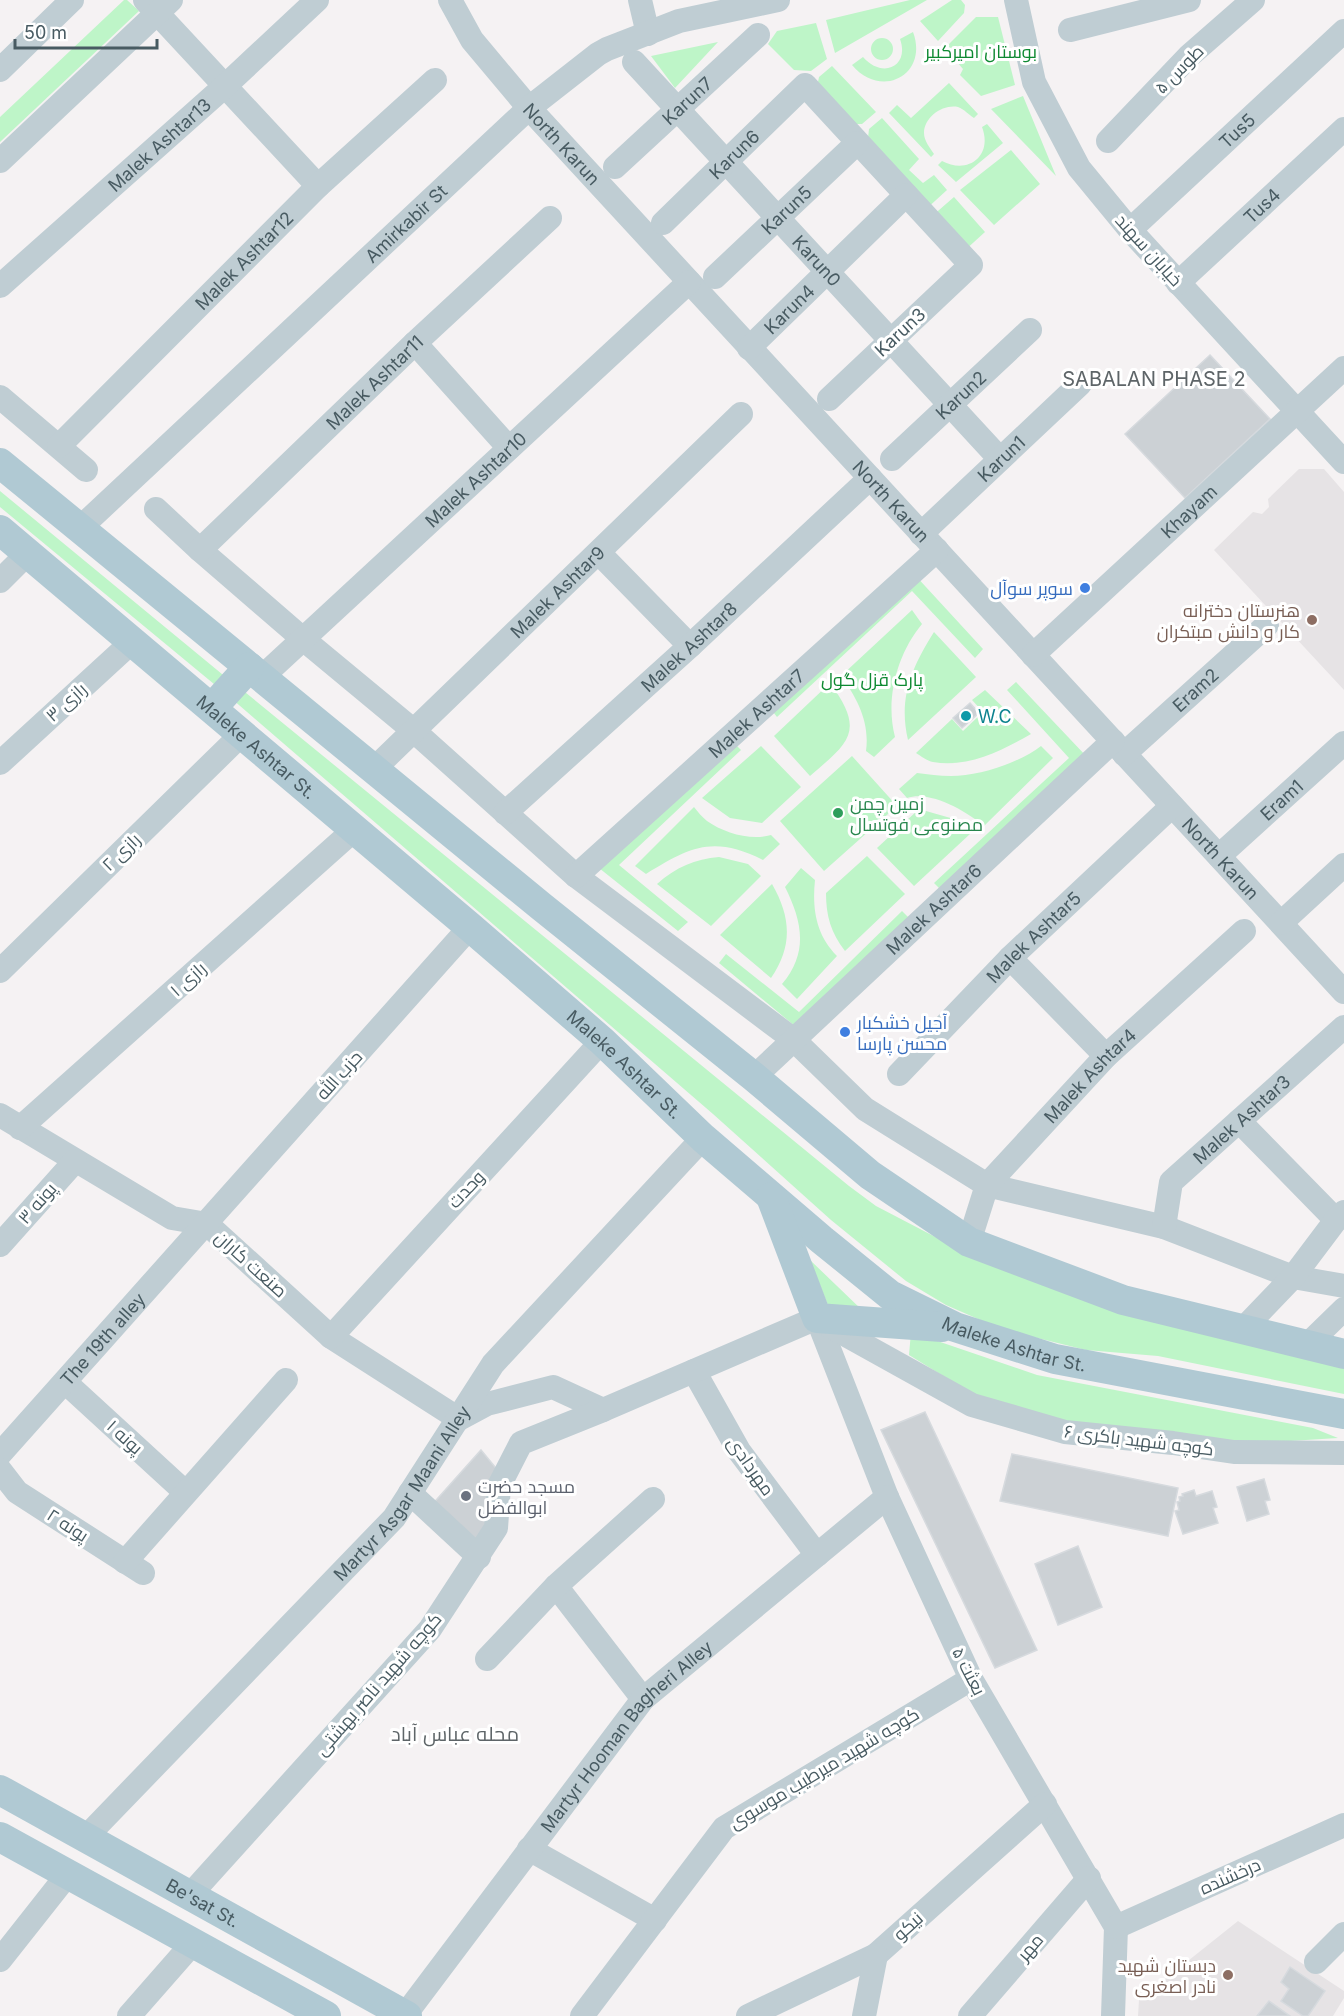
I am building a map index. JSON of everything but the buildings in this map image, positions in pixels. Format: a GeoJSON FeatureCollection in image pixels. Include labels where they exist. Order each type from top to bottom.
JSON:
{"type":"FeatureCollection","features":[{"type":"Feature","properties":{"kind":"main road"},"geometry":{"type":"LineString","coordinates":[[0,463],[542,907],[754,1077],[870,1175],[969,1242],[1123,1300],[1344,1354]]}},
{"type":"Feature","properties":{"kind":"main road","name":"Maleke Ashtar St."},"geometry":{"type":"LineString","coordinates":[[0,530],[470,927],[602,1041],[704,1138],[822,1240],[890,1295],[955,1327],[1055,1359],[1344,1414]]}},
{"type":"Feature","properties":{"kind":"main road"},"geometry":{"type":"LineString","coordinates":[[212,708],[255,672]]}},
{"type":"Feature","properties":{"kind":"main road"},"geometry":{"type":"LineString","coordinates":[[770,1194],[816,1318],[955,1327]]}},
{"type":"Feature","properties":{"kind":"main road","name":"Be'sat St."},"geometry":{"type":"LineString","coordinates":[[0,1790],[405,2016]]}},
{"type":"Feature","properties":{"kind":"main road"},"geometry":{"type":"LineString","coordinates":[[0,1837],[193,1943],[315,2014]]}},
{"type":"Feature","properties":{"kind":"street"},"geometry":{"type":"LineString","coordinates":[[0,70],[72,0]]}},
{"type":"Feature","properties":{"kind":"street","name":"Malek Ashtar13"},"geometry":{"type":"LineString","coordinates":[[0,285],[225,86],[317,0]]}},
{"type":"Feature","properties":{"kind":"street","name":"North Karun"},"geometry":{"type":"LineString","coordinates":[[450,0],[472,40],[529,108],[1344,992]]}},
{"type":"Feature","properties":{"kind":"street"},"geometry":{"type":"LineString","coordinates":[[640,0],[648,34]]}},
{"type":"Feature","properties":{"kind":"street","name":"Amirkabir St"},"geometry":{"type":"LineString","coordinates":[[80,528],[529,108],[598,54],[679,21],[778,0]]}},
{"type":"Feature","properties":{"kind":"street","name":"خیابان سهند"},"geometry":{"type":"LineString","coordinates":[[1016,0],[1034,82],[1078,168],[1130,230],[1344,462]]}},
{"type":"Feature","properties":{"kind":"street"},"geometry":{"type":"LineString","coordinates":[[1070,30],[1189,0]]}},
{"type":"Feature","properties":{"kind":"street","name":"طوس ۵"},"geometry":{"type":"LineString","coordinates":[[1108,141],[1189,56],[1253,0]]}},
{"type":"Feature","properties":{"kind":"street"},"geometry":{"type":"LineString","coordinates":[[0,161],[157,4],[225,86],[318,186]]}},
{"type":"Feature","properties":{"kind":"street","name":"Tus5"},"geometry":{"type":"LineString","coordinates":[[1130,230],[1344,32]]}},
{"type":"Feature","properties":{"kind":"street","name":"Karun7"},"geometry":{"type":"LineString","coordinates":[[615,167],[758,35]]}},
{"type":"Feature","properties":{"kind":"street","name":"Karun0"},"geometry":{"type":"LineString","coordinates":[[634,62],[1000,459]]}},
{"type":"Feature","properties":{"kind":"street","name":"Malek Ashtar12"},"geometry":{"type":"LineString","coordinates":[[58,446],[318,186],[435,80]]}},
{"type":"Feature","properties":{"kind":"street","name":"Karun6"},"geometry":{"type":"LineString","coordinates":[[663,223],[805,85],[857,143]]}},
{"type":"Feature","properties":{"kind":"street","name":"Tus4"},"geometry":{"type":"LineString","coordinates":[[1178,283],[1344,129]]}},
{"type":"Feature","properties":{"kind":"street"},"geometry":{"type":"LineString","coordinates":[[857,143],[906,195]]}},
{"type":"Feature","properties":{"kind":"street","name":"Karun5"},"geometry":{"type":"LineString","coordinates":[[715,277],[857,143]]}},
{"type":"Feature","properties":{"kind":"street","name":"Karun3"},"geometry":{"type":"LineString","coordinates":[[829,399],[971,265],[906,195]]}},
{"type":"Feature","properties":{"kind":"street","name":"Karun4"},"geometry":{"type":"LineString","coordinates":[[749,348],[906,195]]}},
{"type":"Feature","properties":{"kind":"street","name":"Malek Ashtar11"},"geometry":{"type":"LineString","coordinates":[[200,550],[415,343],[550,218]]}},
{"type":"Feature","properties":{"kind":"street","name":"Malek Ashtar10"},"geometry":{"type":"LineString","coordinates":[[255,672],[303,639],[689,282]]}},
{"type":"Feature","properties":{"kind":"street","name":"Karun2"},"geometry":{"type":"LineString","coordinates":[[892,459],[1030,330]]}},
{"type":"Feature","properties":{"kind":"street"},"geometry":{"type":"LineString","coordinates":[[415,343],[509,448]]}},
{"type":"Feature","properties":{"kind":"street","name":"Khayam"},"geometry":{"type":"LineString","coordinates":[[1033,655],[1344,368]]}},
{"type":"Feature","properties":{"kind":"street","name":"Karun1"},"geometry":{"type":"LineString","coordinates":[[929,542],[1000,459],[1080,384]]}},
{"type":"Feature","properties":{"kind":"street"},"geometry":{"type":"LineString","coordinates":[[0,397],[86,470]]}},
{"type":"Feature","properties":{"kind":"street","name":"Malek Ashtar9"},"geometry":{"type":"LineString","coordinates":[[374,769],[741,414]]}},
{"type":"Feature","properties":{"kind":"street","name":"Malek Ashtar8"},"geometry":{"type":"LineString","coordinates":[[505,813],[690,646],[870,478]]}},
{"type":"Feature","properties":{"kind":"street"},"geometry":{"type":"LineString","coordinates":[[156,509],[303,639],[414,731],[576,876],[794,1040],[865,1109],[987,1185],[1164,1227],[1293,1277],[1344,1286]]}},
{"type":"Feature","properties":{"kind":"street","name":"Malek Ashtar7"},"geometry":{"type":"LineString","coordinates":[[576,876],[929,542]]}},
{"type":"Feature","properties":{"kind":"street"},"geometry":{"type":"LineString","coordinates":[[0,581],[28,553]]}},
{"type":"Feature","properties":{"kind":"street"},"geometry":{"type":"LineString","coordinates":[[599,553],[690,646]]}},
{"type":"Feature","properties":{"kind":"street","name":"Eram2"},"geometry":{"type":"LineString","coordinates":[[1118,747],[1267,625]]}},
{"type":"Feature","properties":{"kind":"street","name":"رازی ۳"},"geometry":{"type":"LineString","coordinates":[[0,763],[133,641]]}},
{"type":"Feature","properties":{"kind":"street","name":"رازی ۲"},"geometry":{"type":"LineString","coordinates":[[0,970],[242,734]]}},
{"type":"Feature","properties":{"kind":"street","name":"Eram1"},"geometry":{"type":"LineString","coordinates":[[1219,856],[1344,742]]}},
{"type":"Feature","properties":{"kind":"street","name":"Malek Ashtar6"},"geometry":{"type":"LineString","coordinates":[[754,1077],[1118,747]]}},
{"type":"Feature","properties":{"kind":"street","name":"Malek Ashtar5"},"geometry":{"type":"LineString","coordinates":[[899,1074],[1010,958],[1172,806]]}},
{"type":"Feature","properties":{"kind":"street","name":"رازی ۱"},"geometry":{"type":"LineString","coordinates":[[20,1128],[355,829]]}},
{"type":"Feature","properties":{"kind":"street"},"geometry":{"type":"LineString","coordinates":[[1281,923],[1344,865]]}},
{"type":"Feature","properties":{"kind":"street","name":"حزب الله"},"geometry":{"type":"LineString","coordinates":[[207,1224],[470,927]]}},
{"type":"Feature","properties":{"kind":"street","name":"Malek Ashtar4"},"geometry":{"type":"LineString","coordinates":[[969,1242],[987,1185],[1107,1056],[1244,931]]}},
{"type":"Feature","properties":{"kind":"street"},"geometry":{"type":"LineString","coordinates":[[1010,958],[1107,1056]]}},
{"type":"Feature","properties":{"kind":"street","name":"Malek Ashtar3"},"geometry":{"type":"LineString","coordinates":[[1164,1227],[1171,1182],[1344,1026]]}},
{"type":"Feature","properties":{"kind":"street","name":"وحدت"},"geometry":{"type":"LineString","coordinates":[[331,1337],[602,1041]]}},
{"type":"Feature","properties":{"kind":"street","name":"صنعت کاران"},"geometry":{"type":"LineString","coordinates":[[0,1115],[172,1218],[207,1224],[331,1337],[459,1419]]}},
{"type":"Feature","properties":{"kind":"street"},"geometry":{"type":"LineString","coordinates":[[1239,1121],[1340,1216],[1293,1277],[1243,1329]]}},
{"type":"Feature","properties":{"kind":"street","name":"Martyr Asgar Maani Alley"},"geometry":{"type":"LineString","coordinates":[[86,1838],[394,1518],[493,1364],[704,1138]]}},
{"type":"Feature","properties":{"kind":"street","name":"پونه ۳"},"geometry":{"type":"LineString","coordinates":[[0,1245],[75,1161]]}},
{"type":"Feature","properties":{"kind":"street","name":"The 19th alley"},"geometry":{"type":"LineString","coordinates":[[0,1454],[207,1224]]}},
{"type":"Feature","properties":{"kind":"street"},"geometry":{"type":"LineString","coordinates":[[1307,1345],[1344,1310]]}},
{"type":"Feature","properties":{"kind":"street","name":"کوچه شهید ناصر بهشتی"},"geometry":{"type":"LineString","coordinates":[[190,1895],[430,1629],[496,1528],[499,1486],[521,1443],[816,1318]]}},
{"type":"Feature","properties":{"kind":"street","name":"کوچه شهید باکری ۶"},"geometry":{"type":"LineString","coordinates":[[816,1318],[972,1405],[1065,1432],[1234,1452],[1344,1454]]}},
{"type":"Feature","properties":{"kind":"street","name":"بعثت ۵"},"geometry":{"type":"LineString","coordinates":[[816,1318],[887,1497],[971,1679],[1116,1927]]}},
{"type":"Feature","properties":{"kind":"street","name":"مهردادی"},"geometry":{"type":"LineString","coordinates":[[694,1371],[738,1451],[817,1555]]}},
{"type":"Feature","properties":{"kind":"street"},"geometry":{"type":"LineString","coordinates":[[185,1492],[286,1380]]}},
{"type":"Feature","properties":{"kind":"street","name":"پونه ۱"},"geometry":{"type":"LineString","coordinates":[[65,1382],[185,1492]]}},
{"type":"Feature","properties":{"kind":"street"},"geometry":{"type":"LineString","coordinates":[[459,1419],[487,1404],[553,1387],[603,1410]]}},
{"type":"Feature","properties":{"kind":"street","name":"پونه ۲"},"geometry":{"type":"LineString","coordinates":[[0,1470],[17,1492],[134,1568],[185,1492]]}},
{"type":"Feature","properties":{"kind":"street"},"geometry":{"type":"LineString","coordinates":[[410,1493],[479,1557]]}},
{"type":"Feature","properties":{"kind":"street","name":"Martyr Hooman Bagheri Alley"},"geometry":{"type":"LineString","coordinates":[[405,2016],[644,1699],[887,1497]]}},
{"type":"Feature","properties":{"kind":"street"},"geometry":{"type":"LineString","coordinates":[[487,1659],[555,1586],[653,1499]]}},
{"type":"Feature","properties":{"kind":"street"},"geometry":{"type":"LineString","coordinates":[[555,1586],[644,1699]]}},
{"type":"Feature","properties":{"kind":"street","name":"کوچه شهید میرطیب موسوی"},"geometry":{"type":"LineString","coordinates":[[582,2016],[724,1828],[971,1679]]}},
{"type":"Feature","properties":{"kind":"street","name":"نیکو"},"geometry":{"type":"LineString","coordinates":[[748,2016],[876,1955],[1045,1804]]}},
{"type":"Feature","properties":{"kind":"street","name":"درخشنده"},"geometry":{"type":"LineString","coordinates":[[1116,1927],[1344,1825]]}},
{"type":"Feature","properties":{"kind":"street"},"geometry":{"type":"LineString","coordinates":[[529,1850],[655,1920]]}},
{"type":"Feature","properties":{"kind":"street"},"geometry":{"type":"LineString","coordinates":[[0,1960],[68,1874]]}},
{"type":"Feature","properties":{"kind":"street","name":"مهر"},"geometry":{"type":"LineString","coordinates":[[970,2016],[1089,1878]]}},
{"type":"Feature","properties":{"kind":"street"},"geometry":{"type":"LineString","coordinates":[[1113,2016],[1116,1927]]}},
{"type":"Feature","properties":{"kind":"street"},"geometry":{"type":"LineString","coordinates":[[1316,1962],[1344,1934]]}},
{"type":"Feature","properties":{"kind":"street"},"geometry":{"type":"LineString","coordinates":[[129,2016],[193,1943]]}},
{"type":"Feature","properties":{"kind":"street"},"geometry":{"type":"LineString","coordinates":[[864,2016],[876,1955]]}},
{"type":"Feature","properties":{"kind":"shaded area","name":"هنرستان دخترانه کار و دانش مبتکران"},"geometry":{"type":"Polygon","coordinates":[[[1299,469],[1324,469],[1344,492],[1344,690],[1214,550],[1253,512],[1262,514],[1269,507],[1268,499],[1299,469]]]}},
{"type":"Feature","properties":{"kind":"shaded area","name":"دبستان شهید نادر اصغری"},"geometry":{"type":"Polygon","coordinates":[[[1238,1921],[1344,1991],[1344,1998],[1333,2016],[1308,2016],[1290,1968],[1281,1981],[1289,1989],[1281,2001],[1303,2016],[1290,2016],[1269,2001],[1257,2016],[1138,2016],[1139,2000],[1238,1921]]]}},
{"type":"Feature","properties":{"kind":"green space"},"geometry":{"type":"Polygon","coordinates":[[[124,0],[139,11],[0,142],[0,117],[124,0]]]}},
{"type":"Feature","properties":{"kind":"green space","name":"بوستان امیرکبیر"},"geometry":{"type":"Polygon","coordinates":[[[910,0],[927,0],[835,53],[826,20],[910,0]]]}},
{"type":"Feature","properties":{"kind":"green space","name":"بوستان امیرکبیر"},"geometry":{"type":"Polygon","coordinates":[[[952,0],[961,0],[965,5],[964,13],[938,41],[920,21],[952,0]]]}},
{"type":"Feature","properties":{"kind":"green space","name":"بوستان امیرکبیر"},"geometry":{"type":"Polygon","coordinates":[[[976,17],[998,17],[1015,85],[981,96],[960,75],[963,69],[945,48],[976,17]]]}},
{"type":"Feature","properties":{"kind":"green space"},"geometry":{"type":"Polygon","coordinates":[[[816,23],[827,59],[811,71],[794,70],[768,44],[777,31],[816,23]]]}},
{"type":"Feature","properties":{"kind":"green space","name":"بوستان امیرکبیر"},"geometry":{"type":"Polygon","coordinates":[[[913,32],[916,47],[914,60],[908,71],[899,78],[876,81],[852,65],[863,57],[870,64],[878,67],[892,67],[901,57],[900,39],[913,32]]]}},
{"type":"Feature","properties":{"kind":"green space","name":"بوستان امیرکبیر"},"geometry":{"type":"Polygon","coordinates":[[[882,38],[890,41],[893,49],[890,57],[882,60],[874,57],[871,49],[874,41],[882,38]]]}},
{"type":"Feature","properties":{"kind":"green space"},"geometry":{"type":"Polygon","coordinates":[[[718,42],[675,88],[651,56],[718,42]]]}},
{"type":"Feature","properties":{"kind":"green space"},"geometry":{"type":"Polygon","coordinates":[[[832,66],[876,112],[862,124],[846,124],[816,92],[819,77],[832,66]]]}},
{"type":"Feature","properties":{"kind":"green space","name":"بوستان امیرکبیر"},"geometry":{"type":"Polygon","coordinates":[[[949,83],[978,114],[974,118],[958,107],[946,108],[935,113],[927,122],[924,133],[926,142],[934,154],[931,157],[889,113],[897,105],[911,118],[949,83]]]}},
{"type":"Feature","properties":{"kind":"green space","name":"بوستان امیرکبیر"},"geometry":{"type":"Polygon","coordinates":[[[1023,96],[1056,176],[991,109],[1023,96]]]}},
{"type":"Feature","properties":{"kind":"green space"},"geometry":{"type":"Polygon","coordinates":[[[882,118],[919,159],[909,170],[923,183],[934,175],[947,190],[924,211],[867,147],[869,129],[882,118]]]}},
{"type":"Feature","properties":{"kind":"green space"},"geometry":{"type":"Polygon","coordinates":[[[987,124],[1003,143],[956,182],[938,165],[942,161],[961,166],[976,160],[984,147],[985,137],[982,127],[987,124]]]}},
{"type":"Feature","properties":{"kind":"green space"},"geometry":{"type":"Polygon","coordinates":[[[1011,150],[1040,184],[994,225],[960,190],[1011,150]]]}},
{"type":"Feature","properties":{"kind":"green space"},"geometry":{"type":"Polygon","coordinates":[[[954,197],[985,232],[963,252],[931,217],[954,197]]]}},
{"type":"Feature","properties":{"kind":"green space"},"geometry":{"type":"Polygon","coordinates":[[[0,491],[228,679],[220,689],[0,507],[0,491]]]}},
{"type":"Feature","properties":{"kind":"green space","name":"پارک قزل گول"},"geometry":{"type":"Polygon","coordinates":[[[914,574],[983,649],[975,658],[912,591],[777,717],[770,708],[914,574]]]}},
{"type":"Feature","properties":{"kind":"green space","name":"پارک قزل گول"},"geometry":{"type":"Polygon","coordinates":[[[912,610],[922,624],[906,649],[895,678],[891,708],[895,737],[874,757],[866,751],[866,730],[861,711],[841,676],[912,610]]]}},
{"type":"Feature","properties":{"kind":"green space","name":"پارک قزل گول"},"geometry":{"type":"Polygon","coordinates":[[[934,632],[976,677],[908,740],[905,710],[909,683],[913,670],[934,632]]]}},
{"type":"Feature","properties":{"kind":"green space"},"geometry":{"type":"Polygon","coordinates":[[[1016,682],[1087,757],[942,891],[934,883],[1069,758],[1007,690],[1016,682]]]}},
{"type":"Feature","properties":{"kind":"green space","name":"پارک قزل گول"},"geometry":{"type":"Polygon","coordinates":[[[830,683],[848,713],[850,725],[848,735],[835,754],[810,776],[774,736],[830,683]]]}},
{"type":"Feature","properties":{"kind":"green space"},"geometry":{"type":"Polygon","coordinates":[[[240,688],[876,1206],[945,1242],[1344,1366],[1344,1394],[1158,1356],[1086,1350],[1001,1329],[946,1305],[906,1281],[831,1220],[713,1114],[232,699],[240,688]]]}},
{"type":"Feature","properties":{"kind":"green space","name":"پارک قزل گول"},"geometry":{"type":"Polygon","coordinates":[[[985,690],[1031,734],[984,757],[959,763],[933,762],[916,753],[952,719],[963,731],[983,712],[972,700],[985,690]]]}},
{"type":"Feature","properties":{"kind":"green space"},"geometry":{"type":"Polygon","coordinates":[[[733,742],[741,750],[619,865],[688,922],[678,931],[599,868],[733,742]]]}},
{"type":"Feature","properties":{"kind":"green space"},"geometry":{"type":"Polygon","coordinates":[[[761,746],[801,787],[762,823],[730,818],[702,798],[761,746]]]}},
{"type":"Feature","properties":{"kind":"green space"},"geometry":{"type":"Polygon","coordinates":[[[1041,746],[1053,758],[984,826],[947,803],[926,797],[907,798],[899,789],[917,773],[951,776],[974,774],[1022,758],[1041,746]]]}},
{"type":"Feature","properties":{"kind":"green space","name":"زمین چمن مصنوعی فوتسال"},"geometry":{"type":"Polygon","coordinates":[[[852,756],[897,806],[824,871],[780,821],[852,756]]]}},
{"type":"Feature","properties":{"kind":"green space"},"geometry":{"type":"Polygon","coordinates":[[[694,807],[707,821],[721,829],[746,836],[771,835],[780,844],[763,860],[745,852],[716,846],[689,851],[646,874],[635,866],[694,807]]]}},
{"type":"Feature","properties":{"kind":"green space"},"geometry":{"type":"Polygon","coordinates":[[[919,809],[954,819],[970,834],[914,886],[877,848],[919,809]]]}},
{"type":"Feature","properties":{"kind":"green space"},"geometry":{"type":"Polygon","coordinates":[[[867,856],[905,894],[845,951],[830,924],[826,893],[867,856]]]}},
{"type":"Feature","properties":{"kind":"green space"},"geometry":{"type":"Polygon","coordinates":[[[719,857],[748,864],[761,876],[711,926],[657,884],[686,865],[719,857]]]}},
{"type":"Feature","properties":{"kind":"green space"},"geometry":{"type":"Polygon","coordinates":[[[801,868],[815,880],[814,901],[817,921],[824,939],[837,956],[797,999],[782,984],[796,960],[800,936],[796,912],[785,887],[801,868]]]}},
{"type":"Feature","properties":{"kind":"green space"},"geometry":{"type":"Polygon","coordinates":[[[772,884],[783,908],[787,931],[783,954],[771,978],[720,935],[772,884]]]}},
{"type":"Feature","properties":{"kind":"green space"},"geometry":{"type":"Polygon","coordinates":[[[902,911],[910,919],[796,1027],[719,963],[726,954],[799,1012],[902,911]]]}},
{"type":"Feature","properties":{"kind":"green space"},"geometry":{"type":"Polygon","coordinates":[[[810,1260],[863,1311],[829,1308],[810,1260]]]}},
{"type":"Feature","properties":{"kind":"green space"},"geometry":{"type":"Polygon","coordinates":[[[911,1332],[1037,1375],[1313,1428],[1338,1438],[1223,1445],[1060,1424],[979,1398],[909,1355],[911,1332]]]}},
{"type":"Feature","properties":{"kind":"place","name":"سوپر سوآل"},"geometry":{"type":"Point","coordinates":[1085,588]}},
{"type":"Feature","properties":{"kind":"place","name":"هنرستان دخترانه کار و دانش مبتکران"},"geometry":{"type":"Point","coordinates":[1312,620]}},
{"type":"Feature","properties":{"kind":"place","name":"W.C"},"geometry":{"type":"Point","coordinates":[966,716]}},
{"type":"Feature","properties":{"kind":"place","name":"زمین چمن مصنوعی فوتسال"},"geometry":{"type":"Point","coordinates":[838,813]}},
{"type":"Feature","properties":{"kind":"place","name":"آجیل خشکبار محسن پارسا"},"geometry":{"type":"Point","coordinates":[845,1032]}},
{"type":"Feature","properties":{"kind":"place","name":"مسجد حضرت ابوالفضل"},"geometry":{"type":"Point","coordinates":[466,1496]}},
{"type":"Feature","properties":{"kind":"place","name":"دبستان شهید نادر اصغری"},"geometry":{"type":"Point","coordinates":[1228,1975]}},
{"type":"Feature","properties":{"kind":"district","name":"SABALAN PHASE 2"},"geometry":{"type":"Point","coordinates":[1154,379]}},
{"type":"Feature","properties":{"kind":"district","name":"محله عباس آباد"},"geometry":{"type":"Point","coordinates":[455,1734]}}]}
